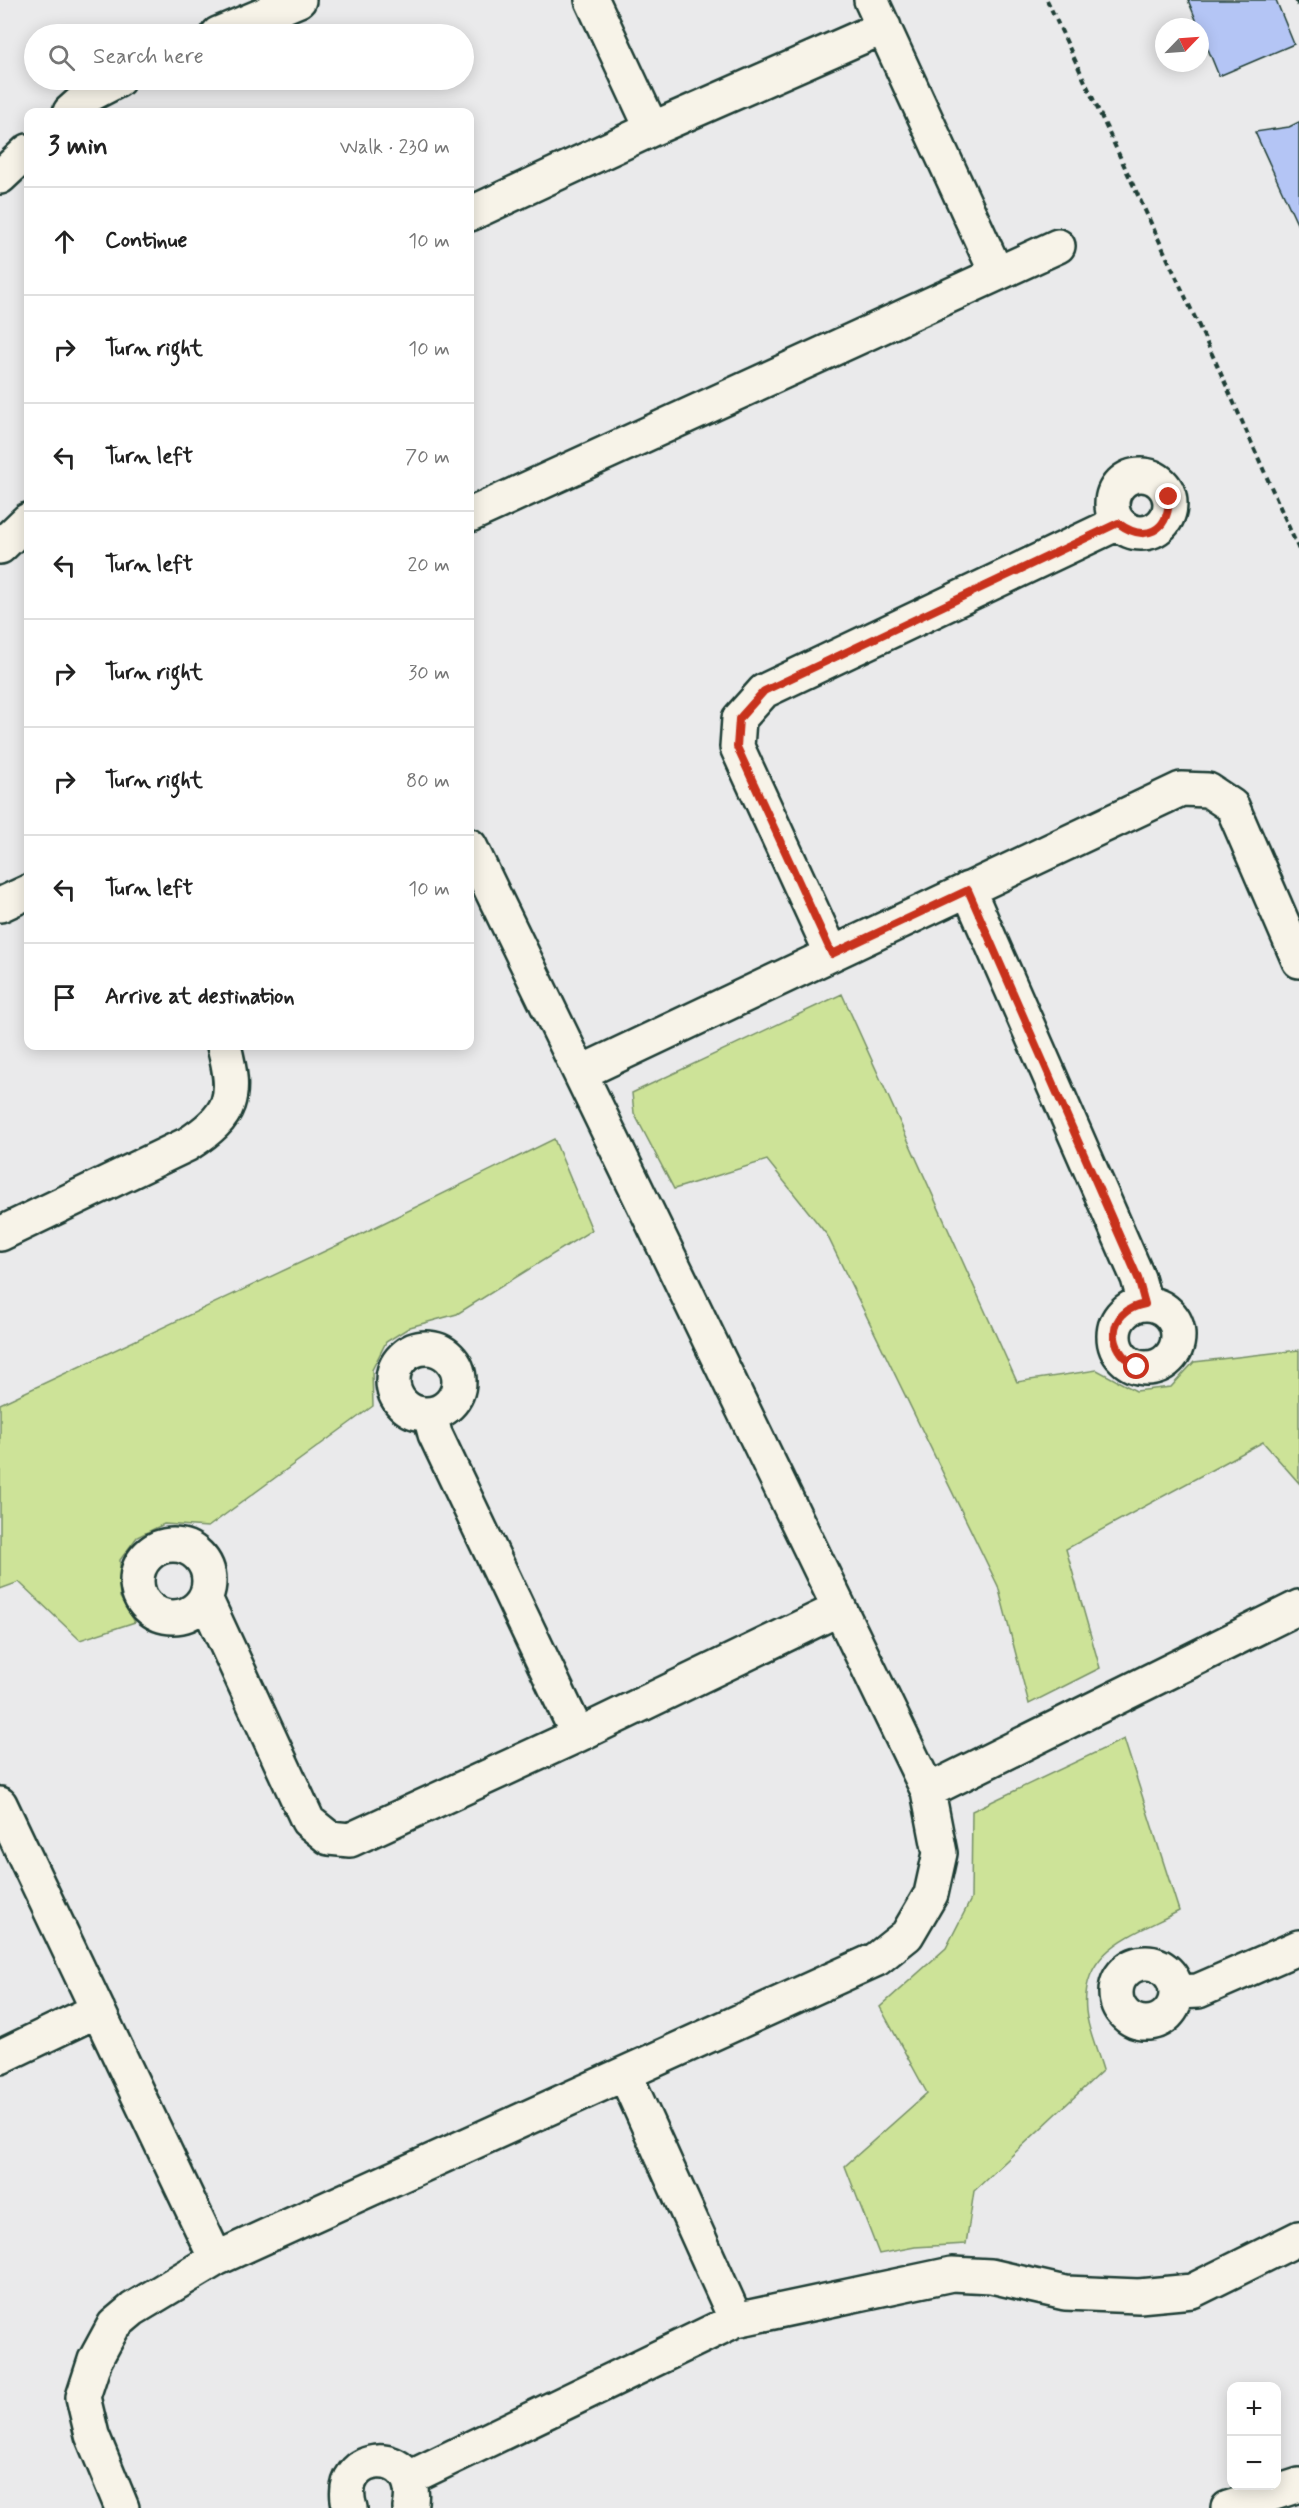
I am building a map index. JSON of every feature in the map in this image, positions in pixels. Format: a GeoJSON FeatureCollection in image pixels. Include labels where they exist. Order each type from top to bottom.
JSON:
{"type":"FeatureCollection","features":[{"type":"Feature","properties":{"kind":"street"},"geometry":{"type":"LineString","coordinates":[[236,24],[266,8],[299,0]]}},
{"type":"Feature","properties":{"kind":"street"},"geometry":{"type":"LineString","coordinates":[[592,0],[652,129]]}},
{"type":"Feature","properties":{"kind":"street"},"geometry":{"type":"LineString","coordinates":[[474,212],[652,129],[878,14],[998,274]]}},
{"type":"Feature","properties":{"kind":"street"},"geometry":{"type":"LineString","coordinates":[[75,108],[100,90]]}},
{"type":"Feature","properties":{"kind":"street"},"geometry":{"type":"LineString","coordinates":[[0,177],[24,155]]}},
{"type":"Feature","properties":{"kind":"street"},"geometry":{"type":"LineString","coordinates":[[474,513],[1058,246]]}},
{"type":"Feature","properties":{"kind":"street"},"geometry":{"type":"LineString","coordinates":[[832,954],[737,747],[739,719],[764,691],[1118,523]]}},
{"type":"Feature","properties":{"kind":"street"},"geometry":{"type":"LineString","coordinates":[[0,547],[24,524]]}},
{"type":"Feature","properties":{"kind":"street"},"geometry":{"type":"LineString","coordinates":[[580,1073],[1181,789],[1208,790],[1232,806],[1299,960]]}},
{"type":"Feature","properties":{"kind":"street"},"geometry":{"type":"LineString","coordinates":[[122,2508],[92,2435],[83,2397],[95,2360],[114,2325],[133,2309],[216,2259],[877,1959],[907,1935],[932,1894],[940,1853],[928,1791],[474,854]]}},
{"type":"Feature","properties":{"kind":"street"},"geometry":{"type":"LineString","coordinates":[[968,890],[1138,1278],[1145,1304]]}},
{"type":"Feature","properties":{"kind":"street"},"geometry":{"type":"LineString","coordinates":[[0,905],[24,894]]}},
{"type":"Feature","properties":{"kind":"street"},"geometry":{"type":"LineString","coordinates":[[0,1234],[188,1144],[214,1127],[231,1099],[230,1068],[225,1050]]}},
{"type":"Feature","properties":{"kind":"street"},"geometry":{"type":"LineString","coordinates":[[430,1415],[435,1434],[578,1735]]}},
{"type":"Feature","properties":{"kind":"street"},"geometry":{"type":"LineString","coordinates":[[205,1598],[308,1821],[328,1838],[350,1840],[578,1735],[839,1609]]}},
{"type":"Feature","properties":{"kind":"street"},"geometry":{"type":"LineString","coordinates":[[928,1791],[1299,1607]]}},
{"type":"Feature","properties":{"kind":"street"},"geometry":{"type":"LineString","coordinates":[[0,1804],[216,2259]]}},
{"type":"Feature","properties":{"kind":"street"},"geometry":{"type":"LineString","coordinates":[[1176,1992],[1198,1991],[1299,1947]]}},
{"type":"Feature","properties":{"kind":"street"},"geometry":{"type":"LineString","coordinates":[[0,2057],[98,2010]]}},
{"type":"Feature","properties":{"kind":"street"},"geometry":{"type":"LineString","coordinates":[[625,2074],[736,2320]]}},
{"type":"Feature","properties":{"kind":"street"},"geometry":{"type":"LineString","coordinates":[[350,2508],[347,2494],[349,2480],[357,2470],[370,2462],[385,2461],[399,2467],[409,2493],[736,2320],[952,2274],[991,2276],[1065,2294],[1139,2296],[1191,2291],[1299,2238]]}},
{"type":"Feature","properties":{"kind":"street"},"geometry":{"type":"LineString","coordinates":[[1228,2508],[1299,2485]]}},
{"type":"Feature","properties":{"kind":"path"},"geometry":{"type":"LineString","coordinates":[[1047,0],[1213,356],[1299,550]]}},
{"type":"Feature","properties":{"kind":"path"},"geometry":{"type":"LineString","coordinates":[[1296,0],[1299,6]]}},
{"type":"Feature","properties":{"kind":"green space"},"geometry":{"type":"Polygon","coordinates":[[[842,994],[1017,1382],[1097,1370],[1136,1391],[1171,1387],[1194,1362],[1299,1350],[1299,1483],[1263,1442],[1066,1549],[1100,1668],[1029,1704],[998,1586],[827,1235],[767,1160],[674,1189],[634,1113],[632,1093],[842,994]]]}},
{"type":"Feature","properties":{"kind":"green space"},"geometry":{"type":"Polygon","coordinates":[[[554,1139],[592,1230],[457,1314],[410,1327],[386,1342],[372,1370],[373,1406],[208,1527],[164,1524],[137,1537],[120,1560],[120,1597],[135,1622],[80,1640],[19,1582],[0,1589],[0,1404],[357,1236],[554,1139]]]}},
{"type":"Feature","properties":{"kind":"green space"},"geometry":{"type":"Polygon","coordinates":[[[1124,1739],[1179,1911],[1113,1946],[1092,1972],[1086,1990],[1086,2011],[1103,2070],[974,2191],[966,2244],[915,2247],[879,2254],[845,2166],[927,2093],[880,2007],[946,1948],[971,1899],[972,1811],[1124,1739]]]}},
{"type":"Feature","properties":{"kind":"building"},"geometry":{"type":"Polygon","coordinates":[[[1188,0],[1276,0],[1294,44],[1219,76],[1209,51],[1209,18],[1195,18],[1188,0]]]}},
{"type":"Feature","properties":{"kind":"building"},"geometry":{"type":"Polygon","coordinates":[[[1299,122],[1299,228],[1255,132],[1289,127],[1299,122]]]}},
{"type":"Feature","properties":{"kind":"route"},"geometry":{"type":"LineString","coordinates":[[1137,1367],[1125,1360],[1117,1350],[1114,1336],[1116,1324],[1123,1314],[1133,1306],[1145,1304],[1138,1278],[968,890],[832,954],[737,747],[739,719],[764,691],[1118,523],[1128,531],[1141,534],[1153,531],[1164,523],[1169,511],[1169,497]]}}]}
